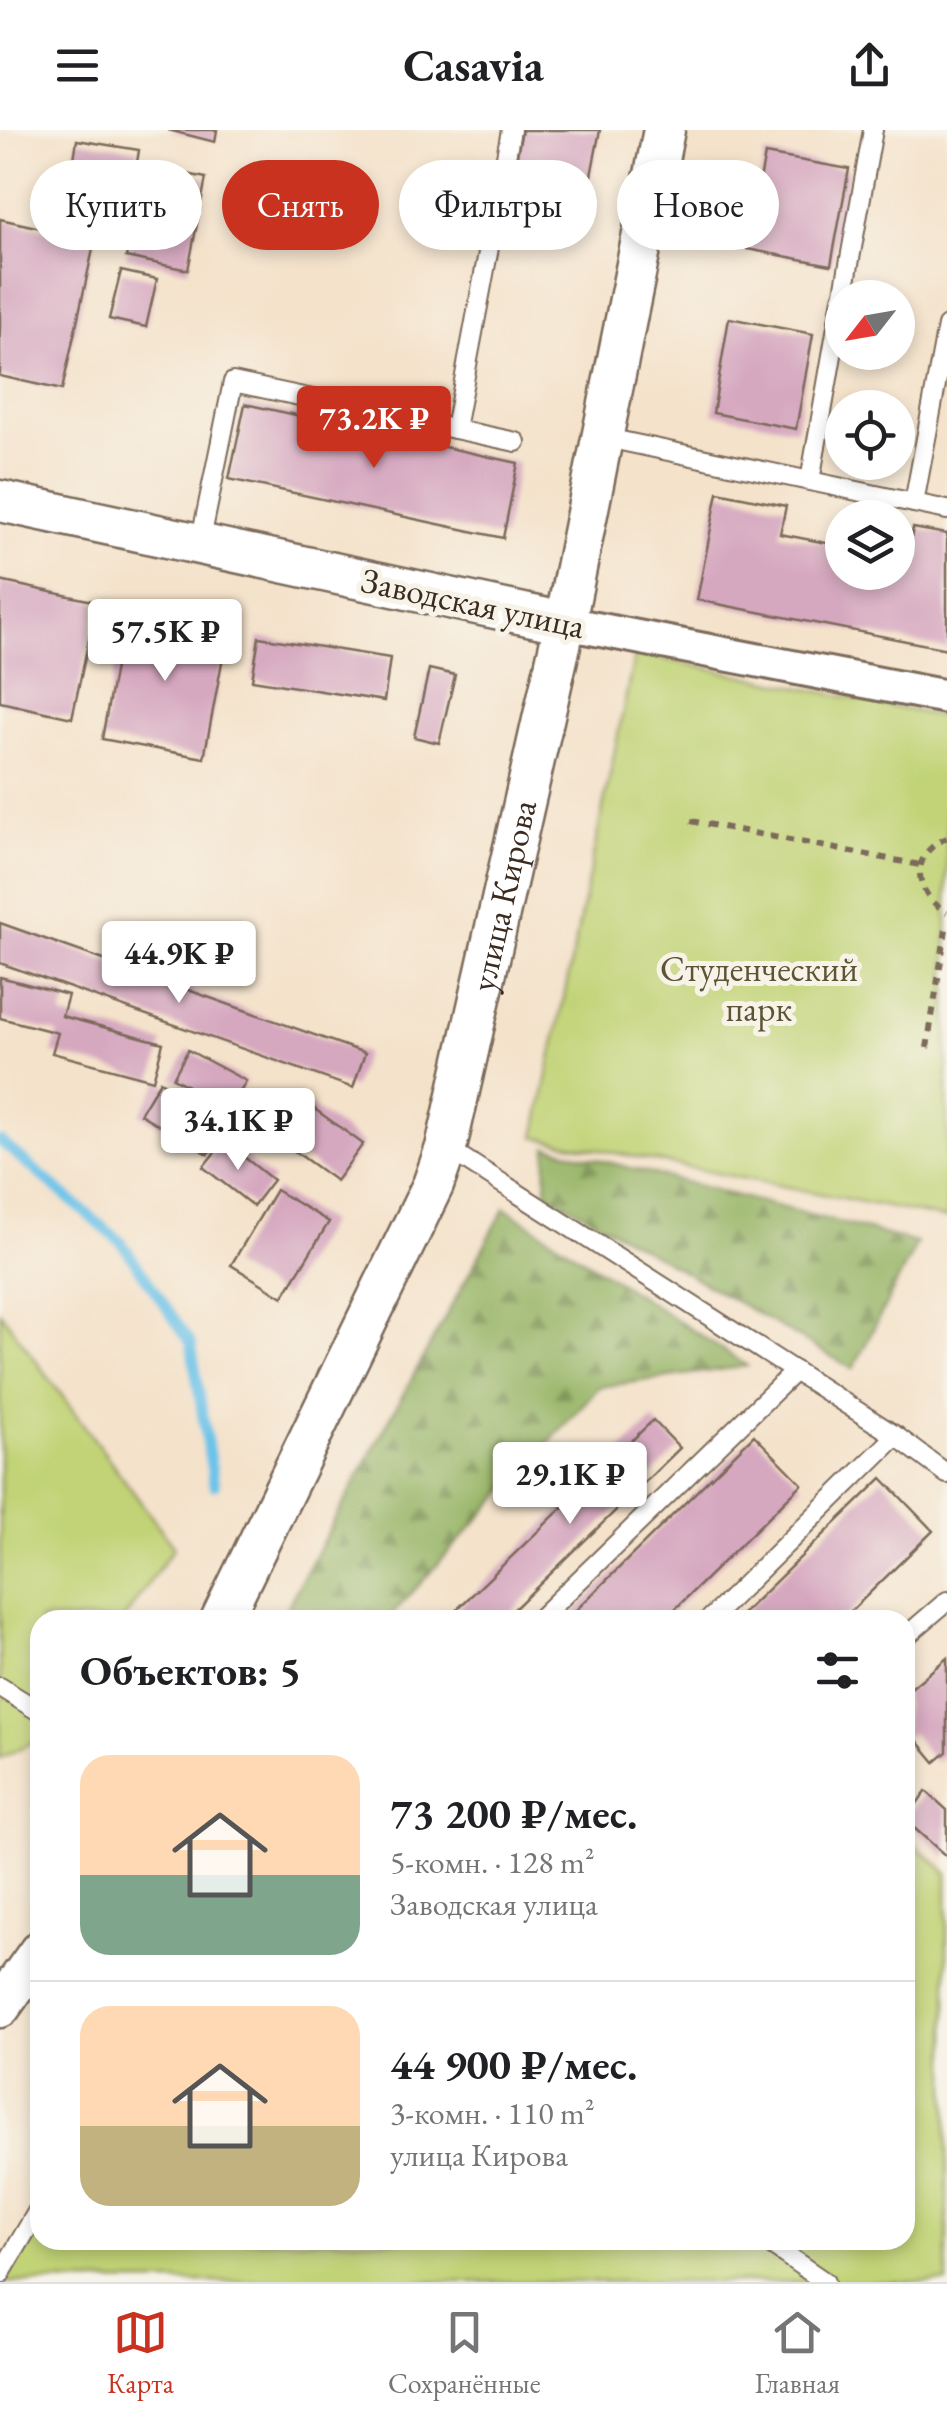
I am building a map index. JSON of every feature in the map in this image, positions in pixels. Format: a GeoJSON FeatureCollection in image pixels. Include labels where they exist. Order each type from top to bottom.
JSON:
{"type":"FeatureCollection","features":[{"type":"Feature","properties":{"kind":"street","name":"улица Кирова"},"geometry":{"type":"LineString","coordinates":[[226,1610],[433,1185],[446,1148],[564,623],[664,130]]}},
{"type":"Feature","properties":{"kind":"street","name":"Заводская улица"},"geometry":{"type":"LineString","coordinates":[[0,502],[564,623],[947,697]]}},
{"type":"Feature","properties":{"kind":"street"},"geometry":{"type":"LineString","coordinates":[[0,2007],[30,1964]]}},
{"type":"Feature","properties":{"kind":"lane"},"geometry":{"type":"LineString","coordinates":[[455,429],[510,130]]}},
{"type":"Feature","properties":{"kind":"lane"},"geometry":{"type":"LineString","coordinates":[[845,280],[872,130]]}},
{"type":"Feature","properties":{"kind":"lane"},"geometry":{"type":"LineString","coordinates":[[915,500],[947,326]]}},
{"type":"Feature","properties":{"kind":"lane"},"geometry":{"type":"LineString","coordinates":[[810,480],[829,370]]}},
{"type":"Feature","properties":{"kind":"lane"},"geometry":{"type":"LineString","coordinates":[[200,544],[233,382],[516,442]]}},
{"type":"Feature","properties":{"kind":"lane"},"geometry":{"type":"LineString","coordinates":[[602,437],[900,500]]}},
{"type":"Feature","properties":{"kind":"lane"},"geometry":{"type":"LineString","coordinates":[[915,503],[947,510]]}},
{"type":"Feature","properties":{"kind":"lane"},"geometry":{"type":"LineString","coordinates":[[446,1148],[896,1436],[947,1474]]}},
{"type":"Feature","properties":{"kind":"lane"},"geometry":{"type":"LineString","coordinates":[[548,1610],[795,1371]]}},
{"type":"Feature","properties":{"kind":"lane"},"geometry":{"type":"LineString","coordinates":[[719,1610],[896,1436]]}},
{"type":"Feature","properties":{"kind":"lane"},"geometry":{"type":"LineString","coordinates":[[915,1629],[947,1602]]}},
{"type":"Feature","properties":{"kind":"lane"},"geometry":{"type":"LineString","coordinates":[[0,1687],[30,1706]]}},
{"type":"Feature","properties":{"kind":"lane"},"geometry":{"type":"LineString","coordinates":[[0,2275],[30,2224]]}},
{"type":"Feature","properties":{"kind":"lane"},"geometry":{"type":"LineString","coordinates":[[779,2250],[825,2282]]}},
{"type":"Feature","properties":{"kind":"path"},"geometry":{"type":"LineString","coordinates":[[691,821],[920,865]]}},
{"type":"Feature","properties":{"kind":"path"},"geometry":{"type":"LineString","coordinates":[[947,838],[933,844],[920,865],[919,884],[930,903],[947,912]]}},
{"type":"Feature","properties":{"kind":"path"},"geometry":{"type":"LineString","coordinates":[[928,1048],[947,923]]}},
{"type":"Feature","properties":{"kind":"green space","name":"Студенческий парк"},"geometry":{"type":"Polygon","coordinates":[[[635,653],[947,718],[947,1219],[535,1137],[635,653]]]}},
{"type":"Feature","properties":{"kind":"green space"},"geometry":{"type":"Polygon","coordinates":[[[547,1146],[917,1243],[853,1369],[546,1192],[547,1146]]]}},
{"type":"Feature","properties":{"kind":"green space"},"geometry":{"type":"Polygon","coordinates":[[[505,1208],[747,1366],[599,1387],[396,1610],[285,1610],[505,1208]]]}},
{"type":"Feature","properties":{"kind":"green space"},"geometry":{"type":"Polygon","coordinates":[[[0,1312],[174,1547],[130,1610],[30,1610],[30,1744],[0,1758],[0,1312]]]}},
{"type":"Feature","properties":{"kind":"green space"},"geometry":{"type":"Polygon","coordinates":[[[915,1845],[947,1872],[947,2282],[0,2282],[30,2224],[30,2250],[915,2250],[915,1845]]]}},
{"type":"Feature","properties":{"kind":"building"},"geometry":{"type":"Polygon","coordinates":[[[168,130],[217,130],[215,142],[168,130]]]}},
{"type":"Feature","properties":{"kind":"building"},"geometry":{"type":"Polygon","coordinates":[[[522,130],[600,130],[594,160],[516,160],[522,130]]]}},
{"type":"Feature","properties":{"kind":"building"},"geometry":{"type":"Polygon","coordinates":[[[77,140],[139,150],[137,160],[74,160],[77,140]]]}},
{"type":"Feature","properties":{"kind":"building"},"geometry":{"type":"Polygon","coordinates":[[[765,154],[849,169],[831,265],[752,250],[779,250],[779,160],[764,160],[765,154]]]}},
{"type":"Feature","properties":{"kind":"building"},"geometry":{"type":"Polygon","coordinates":[[[0,219],[30,226],[30,250],[93,250],[62,390],[0,376],[0,219]]]}},
{"type":"Feature","properties":{"kind":"building"},"geometry":{"type":"Polygon","coordinates":[[[127,250],[192,250],[188,270],[126,257],[127,250]]]}},
{"type":"Feature","properties":{"kind":"building"},"geometry":{"type":"Polygon","coordinates":[[[121,271],[157,279],[146,327],[109,319],[121,271]]]}},
{"type":"Feature","properties":{"kind":"building"},"geometry":{"type":"Polygon","coordinates":[[[729,318],[813,334],[796,429],[713,413],[729,318]]]}},
{"type":"Feature","properties":{"kind":"building"},"geometry":{"type":"Polygon","coordinates":[[[245,404],[518,463],[503,538],[229,479],[245,404]]]}},
{"type":"Feature","properties":{"kind":"building"},"geometry":{"type":"Polygon","coordinates":[[[718,492],[786,506],[780,534],[825,543],[825,590],[915,590],[915,528],[947,534],[947,649],[697,600],[718,492]]]}},
{"type":"Feature","properties":{"kind":"building"},"geometry":{"type":"Polygon","coordinates":[[[0,581],[97,602],[72,718],[0,702],[0,581]]]}},
{"type":"Feature","properties":{"kind":"building"},"geometry":{"type":"Polygon","coordinates":[[[125,611],[228,630],[204,758],[102,739],[125,611]]]}},
{"type":"Feature","properties":{"kind":"building"},"geometry":{"type":"Polygon","coordinates":[[[259,637],[390,658],[384,701],[252,680],[259,637]]]}},
{"type":"Feature","properties":{"kind":"building"},"geometry":{"type":"Polygon","coordinates":[[[429,669],[455,675],[439,743],[414,737],[429,669]]]}},
{"type":"Feature","properties":{"kind":"building"},"geometry":{"type":"Polygon","coordinates":[[[0,923],[365,1053],[353,1088],[0,963],[0,923]]]}},
{"type":"Feature","properties":{"kind":"building"},"geometry":{"type":"Polygon","coordinates":[[[0,977],[68,995],[62,1016],[163,1043],[153,1080],[52,1053],[58,1033],[0,1018],[0,977]]]}},
{"type":"Feature","properties":{"kind":"building"},"geometry":{"type":"Polygon","coordinates":[[[188,1050],[246,1081],[231,1109],[173,1078],[188,1050]]]}},
{"type":"Feature","properties":{"kind":"building"},"geometry":{"type":"Polygon","coordinates":[[[160,1081],[227,1121],[208,1154],[140,1114],[160,1081]]]}},
{"type":"Feature","properties":{"kind":"building"},"geometry":{"type":"Polygon","coordinates":[[[298,1097],[363,1144],[336,1181],[271,1134],[298,1097]]]}},
{"type":"Feature","properties":{"kind":"building"},"geometry":{"type":"Polygon","coordinates":[[[224,1141],[273,1180],[253,1206],[203,1167],[224,1141]]]}},
{"type":"Feature","properties":{"kind":"building"},"geometry":{"type":"Polygon","coordinates":[[[276,1190],[329,1222],[283,1297],[231,1265],[276,1190]]]}},
{"type":"Feature","properties":{"kind":"building"},"geometry":{"type":"Polygon","coordinates":[[[653,1420],[680,1448],[513,1610],[456,1610],[653,1420]]]}},
{"type":"Feature","properties":{"kind":"building"},"geometry":{"type":"Polygon","coordinates":[[[754,1435],[802,1484],[674,1610],[576,1610],[754,1435]]]}},
{"type":"Feature","properties":{"kind":"building"},"geometry":{"type":"Polygon","coordinates":[[[882,1478],[933,1531],[852,1610],[746,1610],[882,1478]]]}},
{"type":"Feature","properties":{"kind":"building"},"geometry":{"type":"Polygon","coordinates":[[[947,1658],[947,1752],[935,1762],[915,1738],[915,1685],[947,1658]]]}},
{"type":"Feature","properties":{"kind":"building"},"geometry":{"type":"Polygon","coordinates":[[[926,1791],[947,1810],[947,1857],[915,1829],[915,1806],[926,1791]]]}},
{"type":"Feature","properties":{"kind":"waterway"},"geometry":{"type":"LineString","coordinates":[[0,1141],[122,1243],[191,1343],[214,1485]]}}]}
